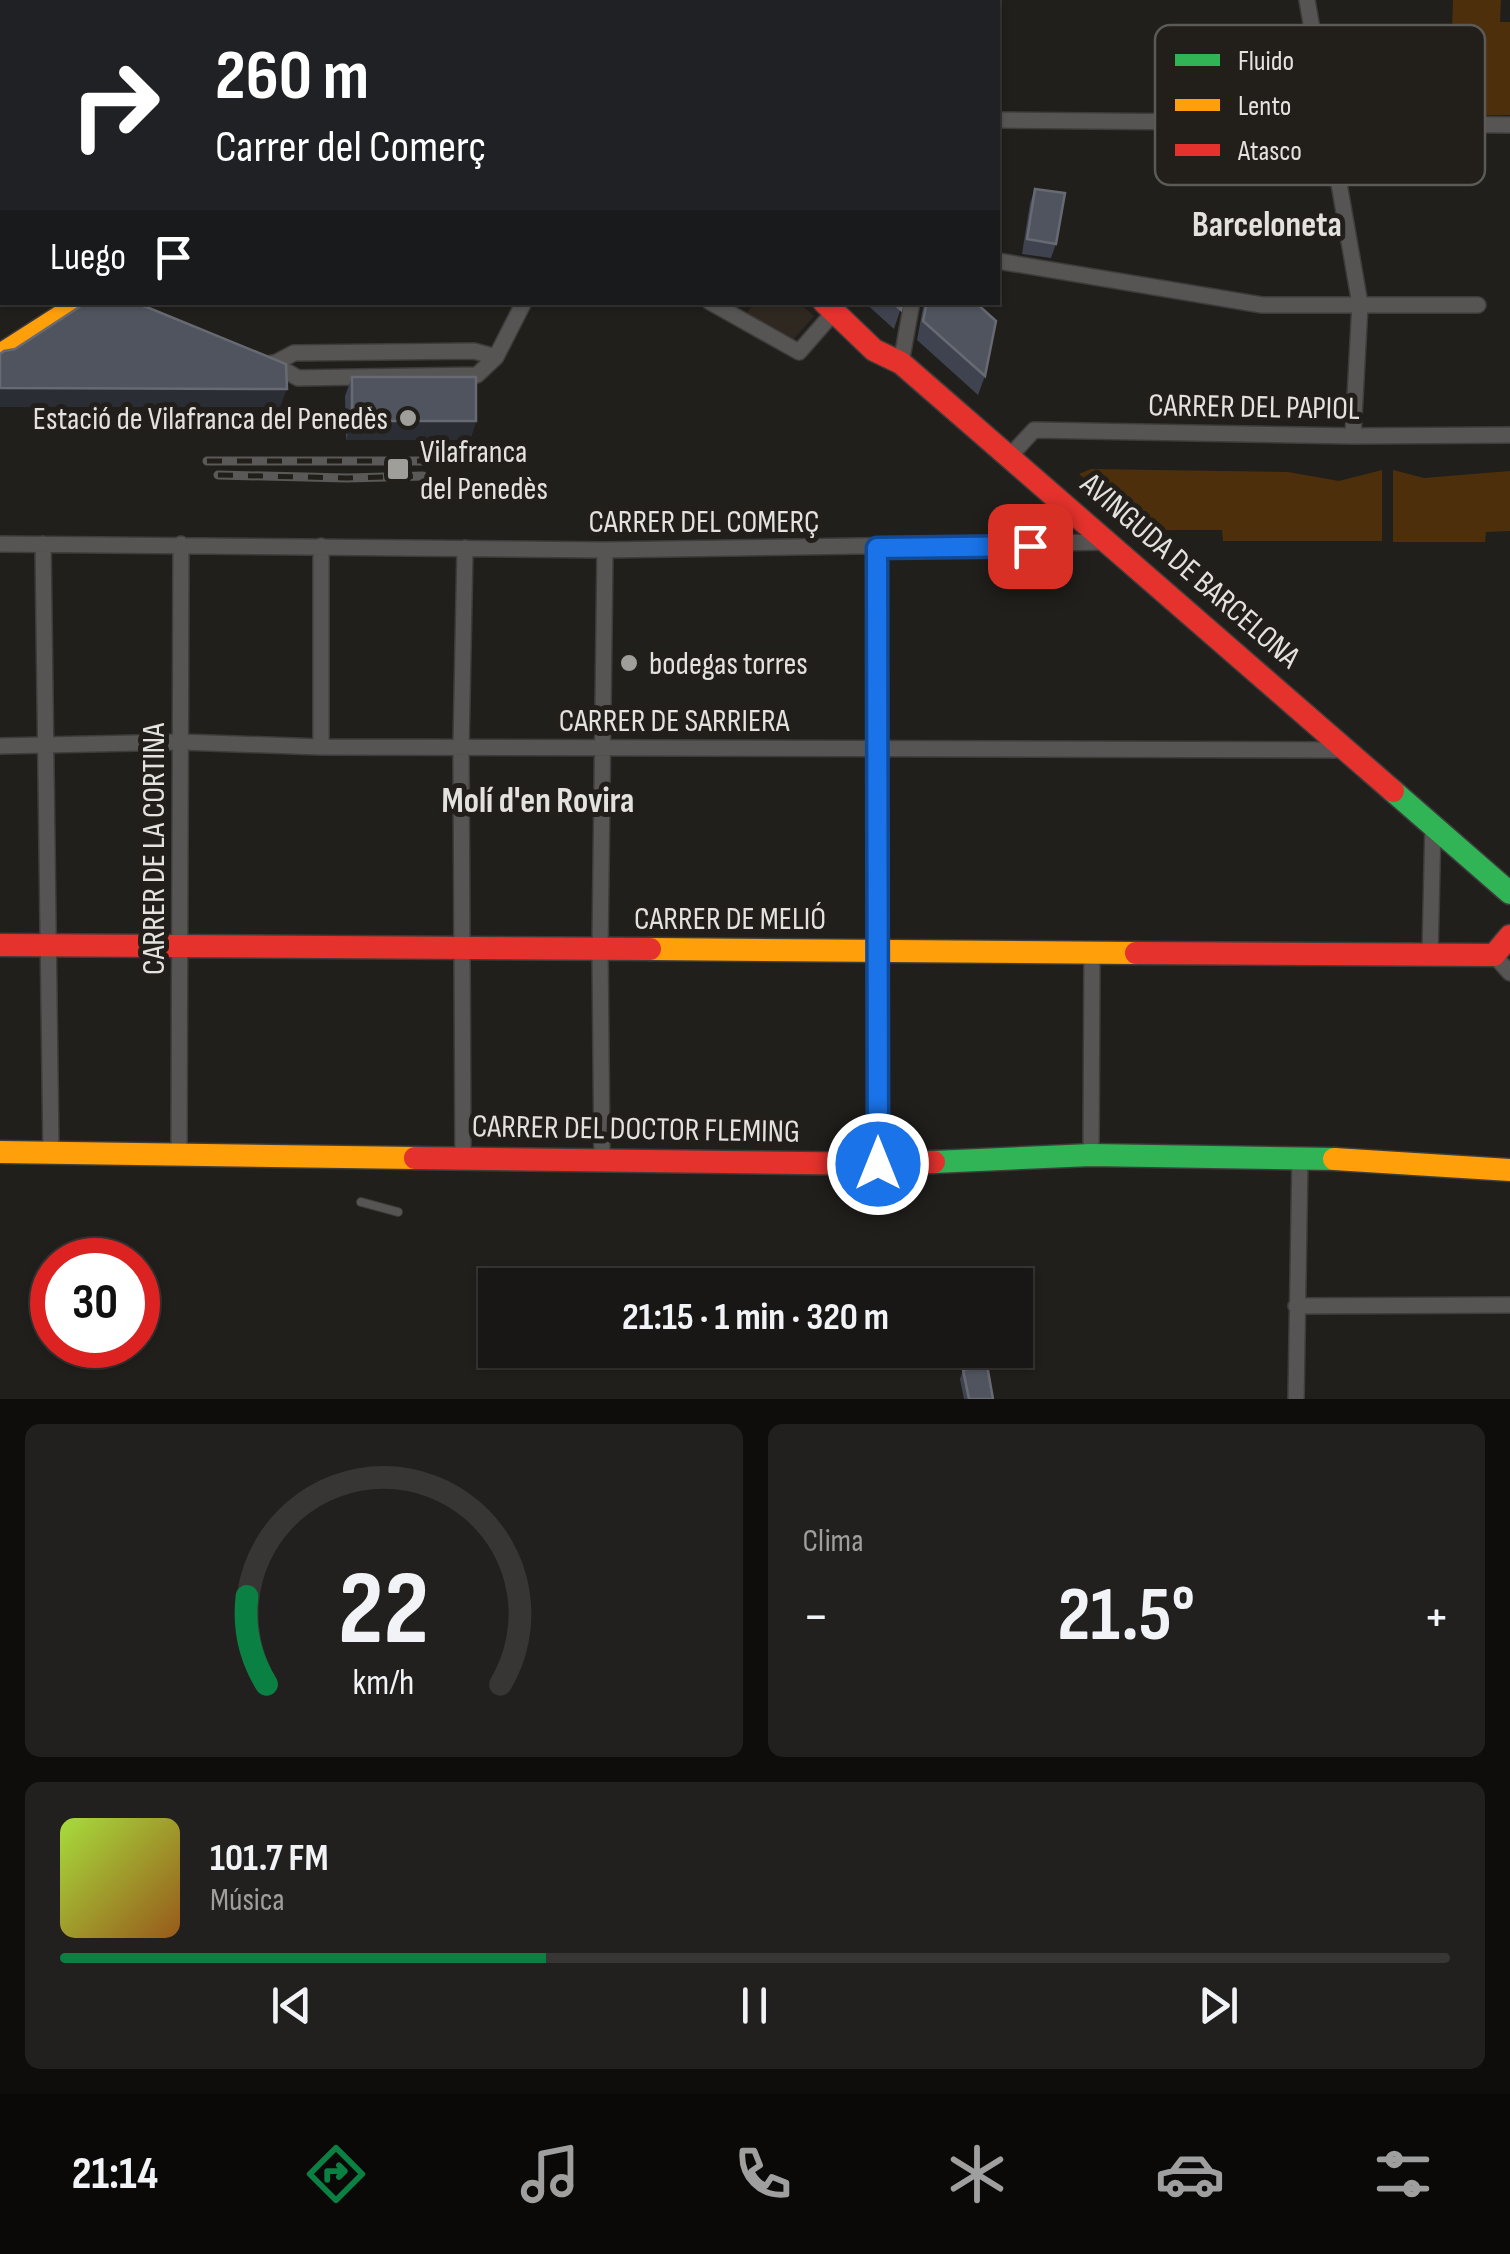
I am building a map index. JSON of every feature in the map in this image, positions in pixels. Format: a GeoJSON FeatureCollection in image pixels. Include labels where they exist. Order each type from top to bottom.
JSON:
{"type":"FeatureCollection","features":[{"type":"Feature","properties":{"kind":"street"},"geometry":{"type":"LineString","coordinates":[[1307,0],[1311,25]]}},
{"type":"Feature","properties":{"kind":"street"},"geometry":{"type":"LineString","coordinates":[[1000,120],[1155,122]]}},
{"type":"Feature","properties":{"kind":"street"},"geometry":{"type":"LineString","coordinates":[[1485,125],[1510,125]]}},
{"type":"Feature","properties":{"kind":"street"},"geometry":{"type":"LineString","coordinates":[[1340,185],[1360,304],[1354,436]]}},
{"type":"Feature","properties":{"kind":"street"},"geometry":{"type":"LineString","coordinates":[[1000,261],[1262,305],[1478,304]]}},
{"type":"Feature","properties":{"kind":"street"},"geometry":{"type":"LineString","coordinates":[[0,355],[78,305]]}},
{"type":"Feature","properties":{"kind":"street"},"geometry":{"type":"LineString","coordinates":[[254,357],[298,378],[476,375],[496,357],[522,305]]}},
{"type":"Feature","properties":{"kind":"street"},"geometry":{"type":"LineString","coordinates":[[715,305],[798,352],[829,307]]}},
{"type":"Feature","properties":{"kind":"street"},"geometry":{"type":"LineString","coordinates":[[901,362],[911,305]]}},
{"type":"Feature","properties":{"kind":"street","name":"AVINGUDA DE BARCELONA"},"geometry":{"type":"LineString","coordinates":[[829,307],[874,350],[901,362],[1507,883]]}},
{"type":"Feature","properties":{"kind":"street"},"geometry":{"type":"LineString","coordinates":[[273,364],[294,353],[474,352],[496,357]]}},
{"type":"Feature","properties":{"kind":"street","name":"CARRER DEL PAPIOL"},"geometry":{"type":"LineString","coordinates":[[1009,457],[1034,430],[1510,435]]}},
{"type":"Feature","properties":{"kind":"street","name":"CARRER DEL COMERÇ"},"geometry":{"type":"LineString","coordinates":[[0,544],[605,550],[1108,542]]}},
{"type":"Feature","properties":{"kind":"street"},"geometry":{"type":"LineString","coordinates":[[43,544],[51,1153]]}},
{"type":"Feature","properties":{"kind":"street","name":"CARRER DE LA CORTINA"},"geometry":{"type":"LineString","coordinates":[[179,1154],[181,544]]}},
{"type":"Feature","properties":{"kind":"street"},"geometry":{"type":"LineString","coordinates":[[321,546],[321,747]]}},
{"type":"Feature","properties":{"kind":"street"},"geometry":{"type":"LineString","coordinates":[[462,1158],[461,747],[465,548]]}},
{"type":"Feature","properties":{"kind":"street"},"geometry":{"type":"LineString","coordinates":[[877,548],[878,1164]]}},
{"type":"Feature","properties":{"kind":"street"},"geometry":{"type":"LineString","coordinates":[[602,1160],[600,949],[605,550]]}},
{"type":"Feature","properties":{"kind":"street","name":"CARRER DE SARRIERA"},"geometry":{"type":"LineString","coordinates":[[0,746],[182,742],[321,747],[1349,750]]}},
{"type":"Feature","properties":{"kind":"street"},"geometry":{"type":"LineString","coordinates":[[1430,955],[1433,823]]}},
{"type":"Feature","properties":{"kind":"street"},"geometry":{"type":"LineString","coordinates":[[1510,936],[1494,955],[1510,973]]}},
{"type":"Feature","properties":{"kind":"street","name":"CARRER DE MELIÓ"},"geometry":{"type":"LineString","coordinates":[[0,945],[1494,955]]}},
{"type":"Feature","properties":{"kind":"street"},"geometry":{"type":"LineString","coordinates":[[1091,1155],[1092,952]]}},
{"type":"Feature","properties":{"kind":"street","name":"CARRER DEL DOCTOR FLEMING"},"geometry":{"type":"LineString","coordinates":[[0,1152],[878,1164],[1091,1155],[1300,1158],[1510,1170]]}},
{"type":"Feature","properties":{"kind":"street"},"geometry":{"type":"LineString","coordinates":[[1296,1399],[1300,1158]]}},
{"type":"Feature","properties":{"kind":"street"},"geometry":{"type":"LineString","coordinates":[[1296,1306],[1510,1306]]}},
{"type":"Feature","properties":{"kind":"lane"},"geometry":{"type":"LineString","coordinates":[[361,1202],[398,1212]]}},
{"type":"Feature","properties":{"kind":"shaded area"},"geometry":{"type":"Polygon","coordinates":[[[1453,0],[1501,0],[1500,22],[1510,22],[1510,115],[1485,115],[1485,25],[1452,25],[1453,0]]]}},
{"type":"Feature","properties":{"kind":"shaded area"},"geometry":{"type":"Polygon","coordinates":[[[753,305],[801,305],[814,316],[792,341],[744,317],[753,305]]]}},
{"type":"Feature","properties":{"kind":"shaded area"},"geometry":{"type":"Polygon","coordinates":[[[1091,469],[1288,472],[1339,481],[1382,470],[1382,541],[1223,541],[1222,530],[1144,530],[1079,474],[1091,469]]]}},
{"type":"Feature","properties":{"kind":"shaded area"},"geometry":{"type":"Polygon","coordinates":[[[1393,470],[1424,478],[1510,471],[1510,531],[1486,532],[1485,542],[1393,542],[1393,470]]]}},
{"type":"Feature","properties":{"kind":"building"},"geometry":{"type":"Polygon","coordinates":[[[1035,189],[1065,193],[1056,244],[1027,239],[1035,189]]]}},
{"type":"Feature","properties":{"kind":"building"},"geometry":{"type":"Polygon","coordinates":[[[82,305],[140,305],[286,364],[287,389],[0,388],[0,354],[15,349],[82,305]]]}},
{"type":"Feature","properties":{"kind":"building"},"geometry":{"type":"Polygon","coordinates":[[[926,305],[978,305],[996,321],[985,376],[923,321],[926,305]]]}},
{"type":"Feature","properties":{"kind":"building"},"geometry":{"type":"Polygon","coordinates":[[[352,377],[476,377],[476,421],[352,421],[352,377]]]}},
{"type":"Feature","properties":{"kind":"building"},"geometry":{"type":"Polygon","coordinates":[[[988,1368],[993,1399],[969,1399],[963,1370],[988,1368]]]}},
{"type":"Feature","properties":{"kind":"railway"},"geometry":{"type":"LineString","coordinates":[[207,461],[423,461]]}},
{"type":"Feature","properties":{"kind":"railway"},"geometry":{"type":"LineString","coordinates":[[218,475],[423,476]]}},
{"type":"Feature","properties":{"kind":"traffic: fast"},"geometry":{"type":"LineString","coordinates":[[1393,791],[1510,893]]}},
{"type":"Feature","properties":{"kind":"traffic: fast"},"geometry":{"type":"LineString","coordinates":[[934,1162],[1091,1155],[1334,1159]]}},
{"type":"Feature","properties":{"kind":"traffic: slow"},"geometry":{"type":"LineString","coordinates":[[0,355],[78,305]]}},
{"type":"Feature","properties":{"kind":"traffic: slow"},"geometry":{"type":"LineString","coordinates":[[650,949],[1136,953]]}},
{"type":"Feature","properties":{"kind":"traffic: slow"},"geometry":{"type":"LineString","coordinates":[[0,1152],[415,1158]]}},
{"type":"Feature","properties":{"kind":"traffic: slow"},"geometry":{"type":"LineString","coordinates":[[1334,1159],[1510,1170]]}},
{"type":"Feature","properties":{"kind":"traffic: jam"},"geometry":{"type":"LineString","coordinates":[[827,305],[874,350],[901,363],[1393,791]]}},
{"type":"Feature","properties":{"kind":"traffic: jam"},"geometry":{"type":"LineString","coordinates":[[1136,953],[1494,955],[1510,936]]}},
{"type":"Feature","properties":{"kind":"traffic: jam"},"geometry":{"type":"LineString","coordinates":[[0,945],[650,949]]}},
{"type":"Feature","properties":{"kind":"traffic: jam"},"geometry":{"type":"LineString","coordinates":[[415,1158],[934,1162]]}},
{"type":"Feature","properties":{"kind":"place","name":"Estació de Vilafranca del Penedès"},"geometry":{"type":"Point","coordinates":[408,418]}},
{"type":"Feature","properties":{"kind":"place","name":"Vilafranca del Penedès"},"geometry":{"type":"Point","coordinates":[398,469]}},
{"type":"Feature","properties":{"kind":"place","name":"bodegas torres"},"geometry":{"type":"Point","coordinates":[629,663]}},
{"type":"Feature","properties":{"kind":"district","name":"Barceloneta"},"geometry":{"type":"Point","coordinates":[1267,224]}},
{"type":"Feature","properties":{"kind":"district","name":"Molí d'en Rovira"},"geometry":{"type":"Point","coordinates":[538,800]}},
{"type":"Feature","properties":{"kind":"route"},"geometry":{"type":"LineString","coordinates":[[878,1164],[877,548],[1030,546]]}}]}
